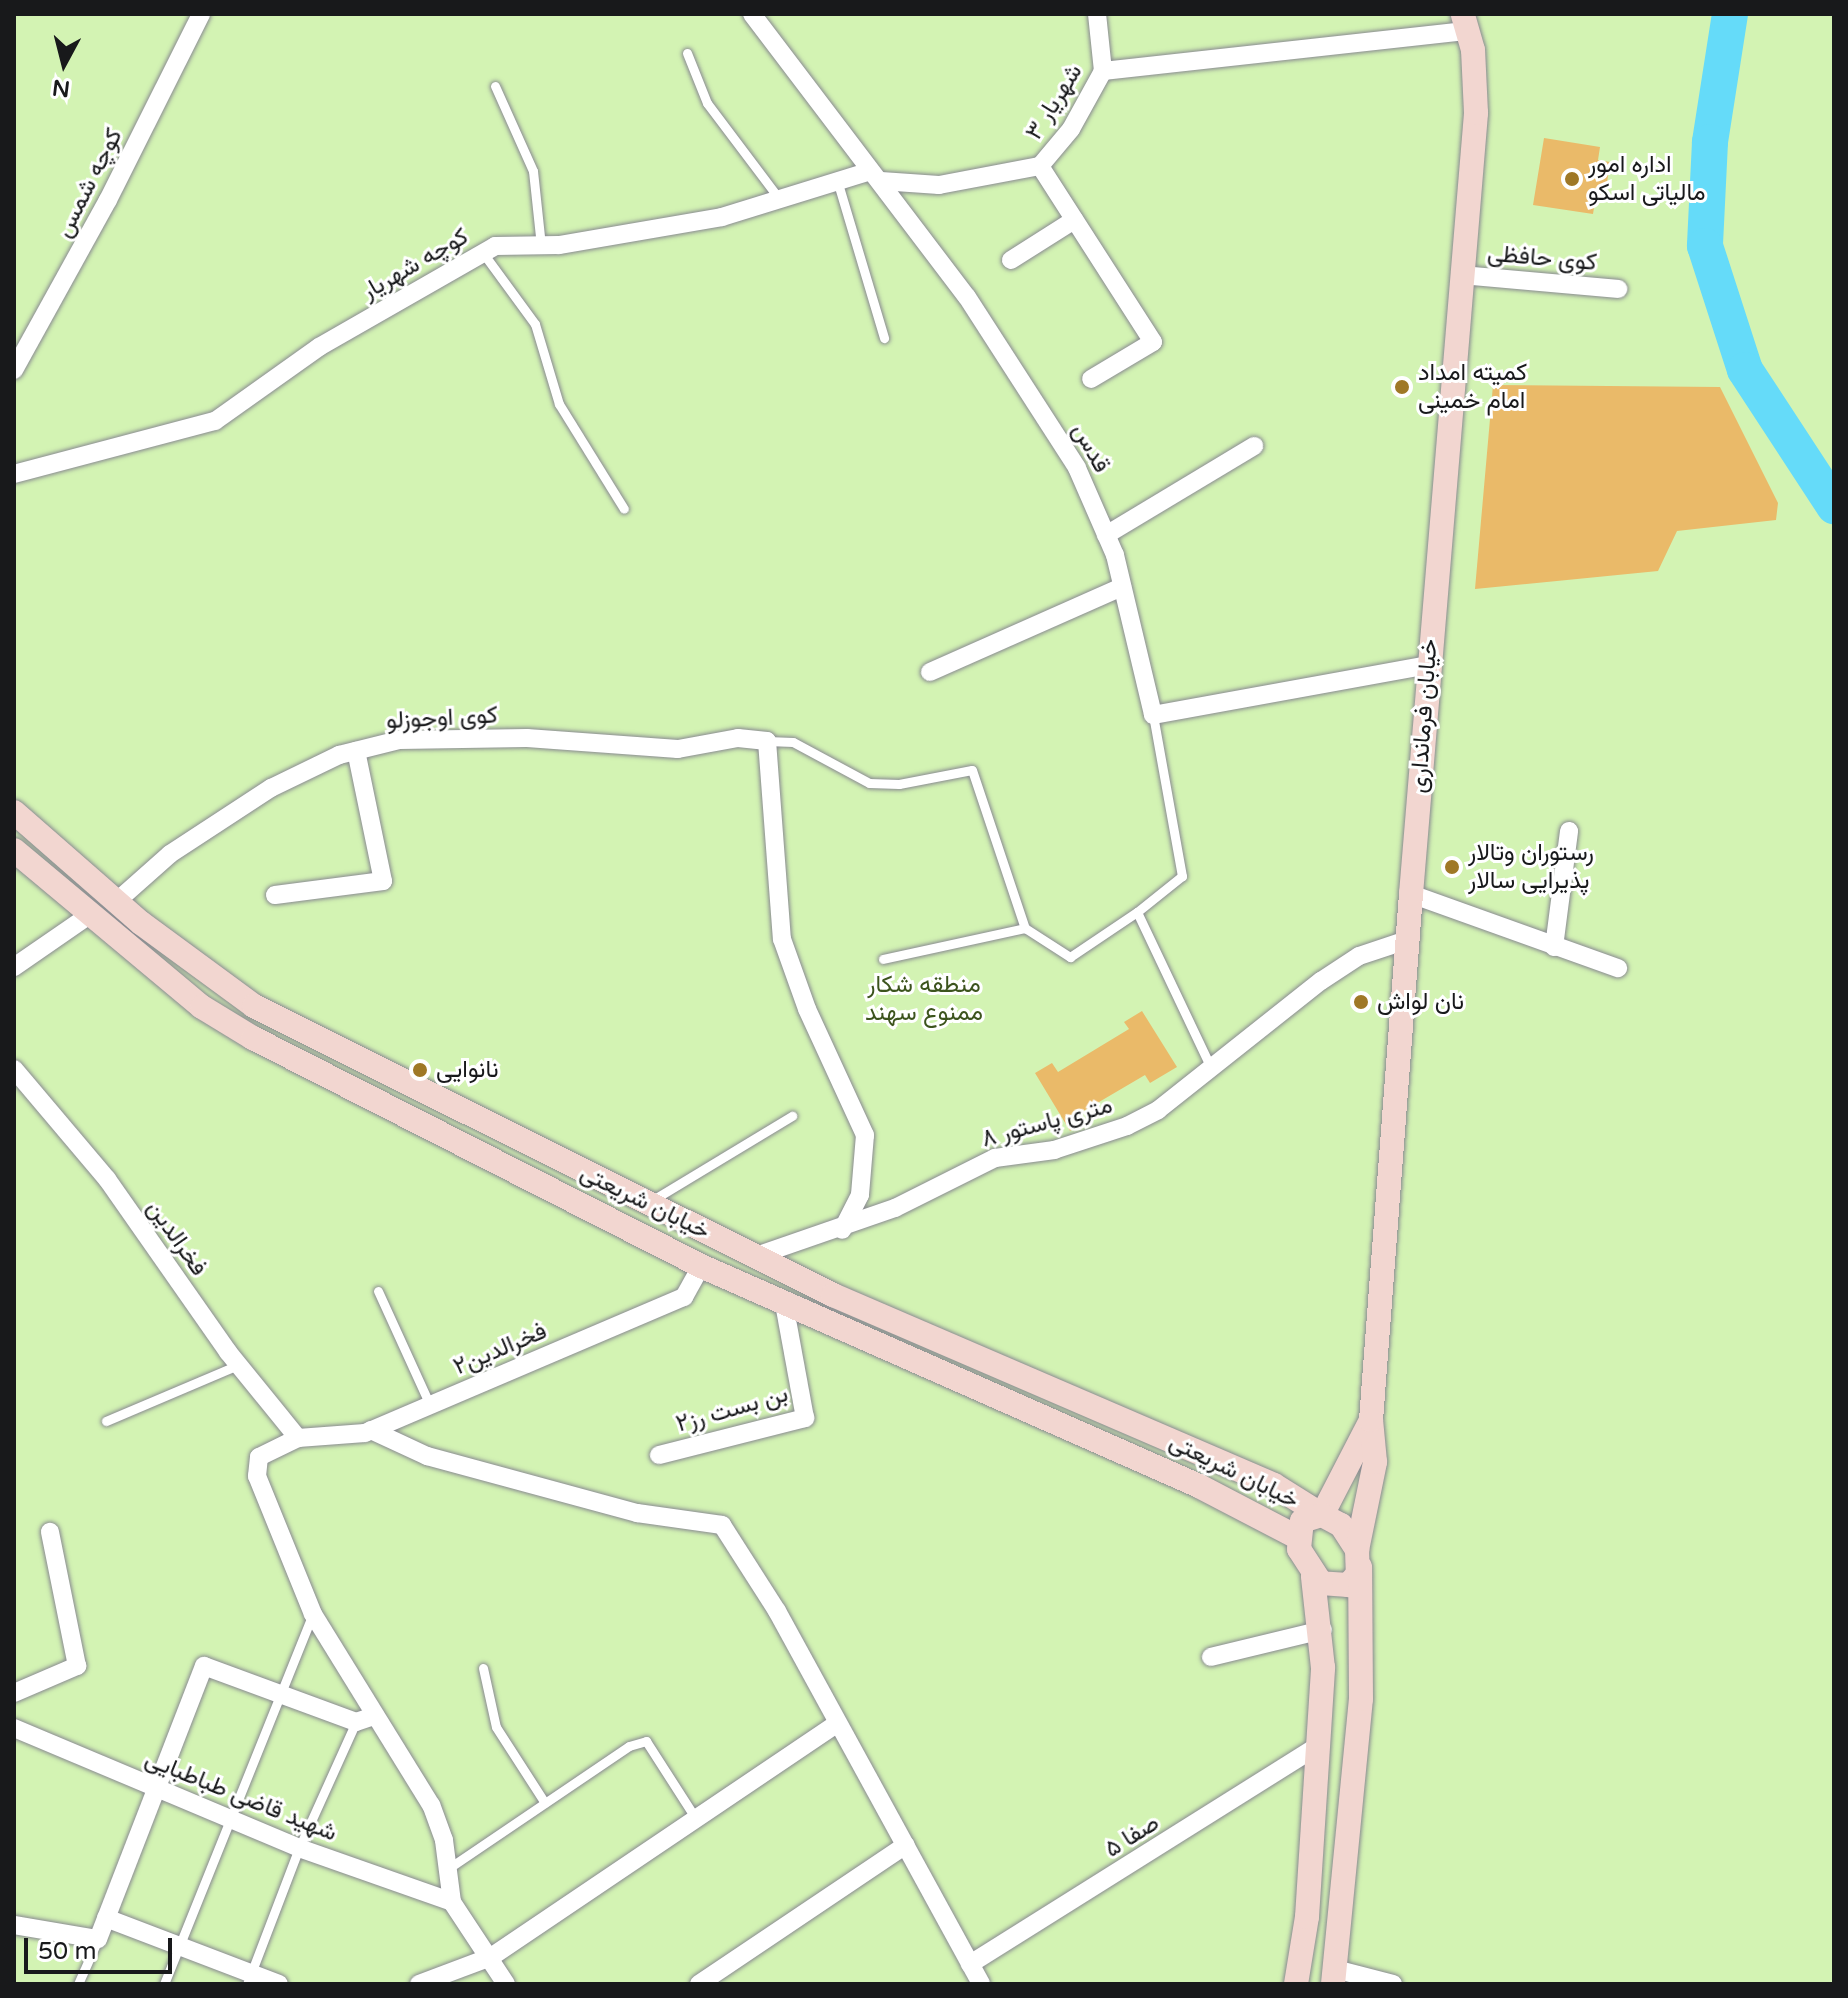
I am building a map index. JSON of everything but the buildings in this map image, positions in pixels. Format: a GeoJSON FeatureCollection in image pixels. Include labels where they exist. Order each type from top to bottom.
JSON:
{"type":"FeatureCollection","features":[{"type":"Feature","properties":{"kind":"main road","name":"خیابان فرمانداری"},"geometry":{"type":"LineString","coordinates":[[1358,1558],[1375,1462],[1371,1420],[1428,665],[1476,113],[1466,19]]}},
{"type":"Feature","properties":{"kind":"main road","name":"خیابان شریعتی"},"geometry":{"type":"LineString","coordinates":[[14,812],[116,902],[254,1006],[756,1256],[1274,1485],[1322,1515]]}},
{"type":"Feature","properties":{"kind":"main road","name":"خیابان شریعتی"},"geometry":{"type":"LineString","coordinates":[[14,850],[88,916],[202,1007],[253,1038],[701,1266],[1199,1486],[1297,1537]]}},
{"type":"Feature","properties":{"kind":"main road"},"geometry":{"type":"LineString","coordinates":[[479,1152],[494,1126]]}},
{"type":"Feature","properties":{"kind":"main road","name":"خیابان فرمانداری"},"geometry":{"type":"LineString","coordinates":[[1322,1515],[1371,1420]]}},
{"type":"Feature","properties":{"kind":"main road"},"geometry":{"type":"LineString","coordinates":[[1199,1486],[1212,1458]]}},
{"type":"Feature","properties":{"kind":"main road"},"geometry":{"type":"LineString","coordinates":[[1296,1984],[1307,1917],[1323,1630],[1313,1577],[1297,1537],[1302,1521],[1322,1515],[1341,1525],[1358,1558],[1361,1699],[1342,1920],[1334,1977]]}},
{"type":"Feature","properties":{"kind":"main road"},"geometry":{"type":"LineString","coordinates":[[1313,1577],[1338,1587],[1355,1579],[1358,1558]]}},
{"type":"Feature","properties":{"kind":"main road"},"geometry":{"type":"LineString","coordinates":[[1307,1917],[1342,1920]]}},
{"type":"Feature","properties":{"kind":"street","name":"کوچه شمس"},"geometry":{"type":"LineString","coordinates":[[17,359],[101,213],[201,14]]}},
{"type":"Feature","properties":{"kind":"street","name":"قدس"},"geometry":{"type":"LineString","coordinates":[[752,14],[874,176],[1034,399],[1077,468],[1106,535],[1153,715]]}},
{"type":"Feature","properties":{"kind":"street","name":"شهریار ۳"},"geometry":{"type":"LineString","coordinates":[[1040,166],[1071,129],[1103,71],[1097,14]]}},
{"type":"Feature","properties":{"kind":"street"},"geometry":{"type":"LineString","coordinates":[[1103,71],[1466,19]]}},
{"type":"Feature","properties":{"kind":"street","name":"کوچه شهریار"},"geometry":{"type":"LineString","coordinates":[[14,474],[215,421],[319,347],[495,246],[541,246],[722,217],[777,196],[837,180],[874,176],[939,185],[1040,166]]}},
{"type":"Feature","properties":{"kind":"street"},"geometry":{"type":"LineString","coordinates":[[1040,166],[1153,342],[1091,379]]}},
{"type":"Feature","properties":{"kind":"street"},"geometry":{"type":"LineString","coordinates":[[1011,260],[1074,220]]}},
{"type":"Feature","properties":{"kind":"street","name":"کوی حافظی"},"geometry":{"type":"LineString","coordinates":[[1462,275],[1618,289]]}},
{"type":"Feature","properties":{"kind":"street"},"geometry":{"type":"LineString","coordinates":[[1106,535],[1254,446]]}},
{"type":"Feature","properties":{"kind":"street"},"geometry":{"type":"LineString","coordinates":[[930,672],[1122,587]]}},
{"type":"Feature","properties":{"kind":"street"},"geometry":{"type":"LineString","coordinates":[[1153,715],[1428,665]]}},
{"type":"Feature","properties":{"kind":"street","name":"کوی اوجوزلو"},"geometry":{"type":"LineString","coordinates":[[116,902],[170,854],[271,788],[356,751],[399,740],[527,738],[678,749],[738,738],[767,741]]}},
{"type":"Feature","properties":{"kind":"street"},"geometry":{"type":"LineString","coordinates":[[767,741],[782,939],[807,1009],[865,1135],[860,1195],[842,1230]]}},
{"type":"Feature","properties":{"kind":"street"},"geometry":{"type":"LineString","coordinates":[[275,895],[383,881],[356,751]]}},
{"type":"Feature","properties":{"kind":"street"},"geometry":{"type":"LineString","coordinates":[[1554,947],[1569,831]]}},
{"type":"Feature","properties":{"kind":"street"},"geometry":{"type":"LineString","coordinates":[[1411,894],[1618,968]]}},
{"type":"Feature","properties":{"kind":"street"},"geometry":{"type":"LineString","coordinates":[[14,967],[88,916]]}},
{"type":"Feature","properties":{"kind":"street","name":"۸ متری پاستور"},"geometry":{"type":"LineString","coordinates":[[756,1256],[842,1230],[995,1158],[1054,1150],[1127,1126],[1158,1110],[1334,972],[1359,956],[1407,940]]}},
{"type":"Feature","properties":{"kind":"street","name":"فخرالدین"},"geometry":{"type":"LineString","coordinates":[[14,1069],[107,1179],[238,1365],[298,1438]]}},
{"type":"Feature","properties":{"kind":"street","name":"فخرالدین۲"},"geometry":{"type":"LineString","coordinates":[[313,1614],[257,1476],[259,1457],[298,1438],[371,1430],[684,1297],[701,1266]]}},
{"type":"Feature","properties":{"kind":"street","name":"بن بست رز۲"},"geometry":{"type":"LineString","coordinates":[[659,1455],[805,1418],[784,1304]]}},
{"type":"Feature","properties":{"kind":"street"},"geometry":{"type":"LineString","coordinates":[[371,1430],[427,1456],[637,1513],[722,1525],[777,1611],[981,1984]]}},
{"type":"Feature","properties":{"kind":"street"},"geometry":{"type":"LineString","coordinates":[[14,1693],[77,1666],[50,1532]]}},
{"type":"Feature","properties":{"kind":"street"},"geometry":{"type":"LineString","coordinates":[[313,1614],[365,1719],[431,1805],[448,1868],[452,1902],[506,1984]]}},
{"type":"Feature","properties":{"kind":"street"},"geometry":{"type":"LineString","coordinates":[[1211,1657],[1323,1630]]}},
{"type":"Feature","properties":{"kind":"street"},"geometry":{"type":"LineString","coordinates":[[14,1925],[98,1939],[204,1666],[279,1694],[365,1719]]}},
{"type":"Feature","properties":{"kind":"street"},"geometry":{"type":"LineString","coordinates":[[419,1984],[491,1957],[837,1724]]}},
{"type":"Feature","properties":{"kind":"street","name":"شهید قاضی طباطبایی"},"geometry":{"type":"LineString","coordinates":[[14,1728],[299,1848],[452,1902]]}},
{"type":"Feature","properties":{"kind":"street","name":"صفا ۵"},"geometry":{"type":"LineString","coordinates":[[970,1964],[1317,1746]]}},
{"type":"Feature","properties":{"kind":"street"},"geometry":{"type":"LineString","coordinates":[[699,1984],[906,1845]]}},
{"type":"Feature","properties":{"kind":"street"},"geometry":{"type":"LineString","coordinates":[[106,1918],[180,1945],[249,1978],[279,1984]]}},
{"type":"Feature","properties":{"kind":"street"},"geometry":{"type":"LineString","coordinates":[[1334,1977],[1393,1984]]}},
{"type":"Feature","properties":{"kind":"lane"},"geometry":{"type":"LineString","coordinates":[[687,53],[707,103],[777,196]]}},
{"type":"Feature","properties":{"kind":"lane"},"geometry":{"type":"LineString","coordinates":[[495,86],[533,171],[541,246]]}},
{"type":"Feature","properties":{"kind":"lane"},"geometry":{"type":"LineString","coordinates":[[837,180],[884,338]]}},
{"type":"Feature","properties":{"kind":"lane"},"geometry":{"type":"LineString","coordinates":[[483,253],[535,324],[559,404],[624,509]]}},
{"type":"Feature","properties":{"kind":"lane"},"geometry":{"type":"LineString","coordinates":[[767,741],[793,742],[869,783],[899,784],[972,770],[1025,928],[1070,957],[1137,912],[1182,876],[1153,715]]}},
{"type":"Feature","properties":{"kind":"lane"},"geometry":{"type":"LineString","coordinates":[[1137,912],[1211,1068]]}},
{"type":"Feature","properties":{"kind":"lane"},"geometry":{"type":"LineString","coordinates":[[883,959],[1025,928]]}},
{"type":"Feature","properties":{"kind":"lane"},"geometry":{"type":"LineString","coordinates":[[648,1203],[792,1116]]}},
{"type":"Feature","properties":{"kind":"lane"},"geometry":{"type":"LineString","coordinates":[[378,1291],[430,1405]]}},
{"type":"Feature","properties":{"kind":"lane"},"geometry":{"type":"LineString","coordinates":[[106,1421],[238,1365]]}},
{"type":"Feature","properties":{"kind":"lane"},"geometry":{"type":"LineString","coordinates":[[164,1984],[313,1614]]}},
{"type":"Feature","properties":{"kind":"lane"},"geometry":{"type":"LineString","coordinates":[[483,1668],[496,1727],[545,1803]]}},
{"type":"Feature","properties":{"kind":"lane"},"geometry":{"type":"LineString","coordinates":[[249,1978],[299,1848],[365,1719]]}},
{"type":"Feature","properties":{"kind":"lane"},"geometry":{"type":"LineString","coordinates":[[448,1868],[629,1746],[646,1741],[696,1819]]}},
{"type":"Feature","properties":{"kind":"lane"},"geometry":{"type":"LineString","coordinates":[[78,1984],[98,1939]]}},
{"type":"Feature","properties":{"kind":"green space","name":"منطقه شکار ممنوع سهند"},"geometry":{"type":"Polygon","coordinates":[[[14,14],[1834,14],[1834,1984],[14,1984],[14,14]]]}},
{"type":"Feature","properties":{"kind":"waterway"},"geometry":{"type":"LineString","coordinates":[[1730,14],[1710,142],[1705,246],[1745,370],[1834,506]]}},
{"type":"Feature","properties":{"kind":"place","name":"اداره امور مالیاتی اسکو"},"geometry":{"type":"Point","coordinates":[1572,179]}},
{"type":"Feature","properties":{"kind":"place","name":"کمیته امداد امام خمینی"},"geometry":{"type":"Point","coordinates":[1402,387]}},
{"type":"Feature","properties":{"kind":"place","name":"رستوران وتالار پذیرایی سالار"},"geometry":{"type":"Point","coordinates":[1452,867]}},
{"type":"Feature","properties":{"kind":"place","name":"نان لواش"},"geometry":{"type":"Point","coordinates":[1361,1002]}},
{"type":"Feature","properties":{"kind":"place","name":"نانوایی"},"geometry":{"type":"Point","coordinates":[420,1070]}}]}
